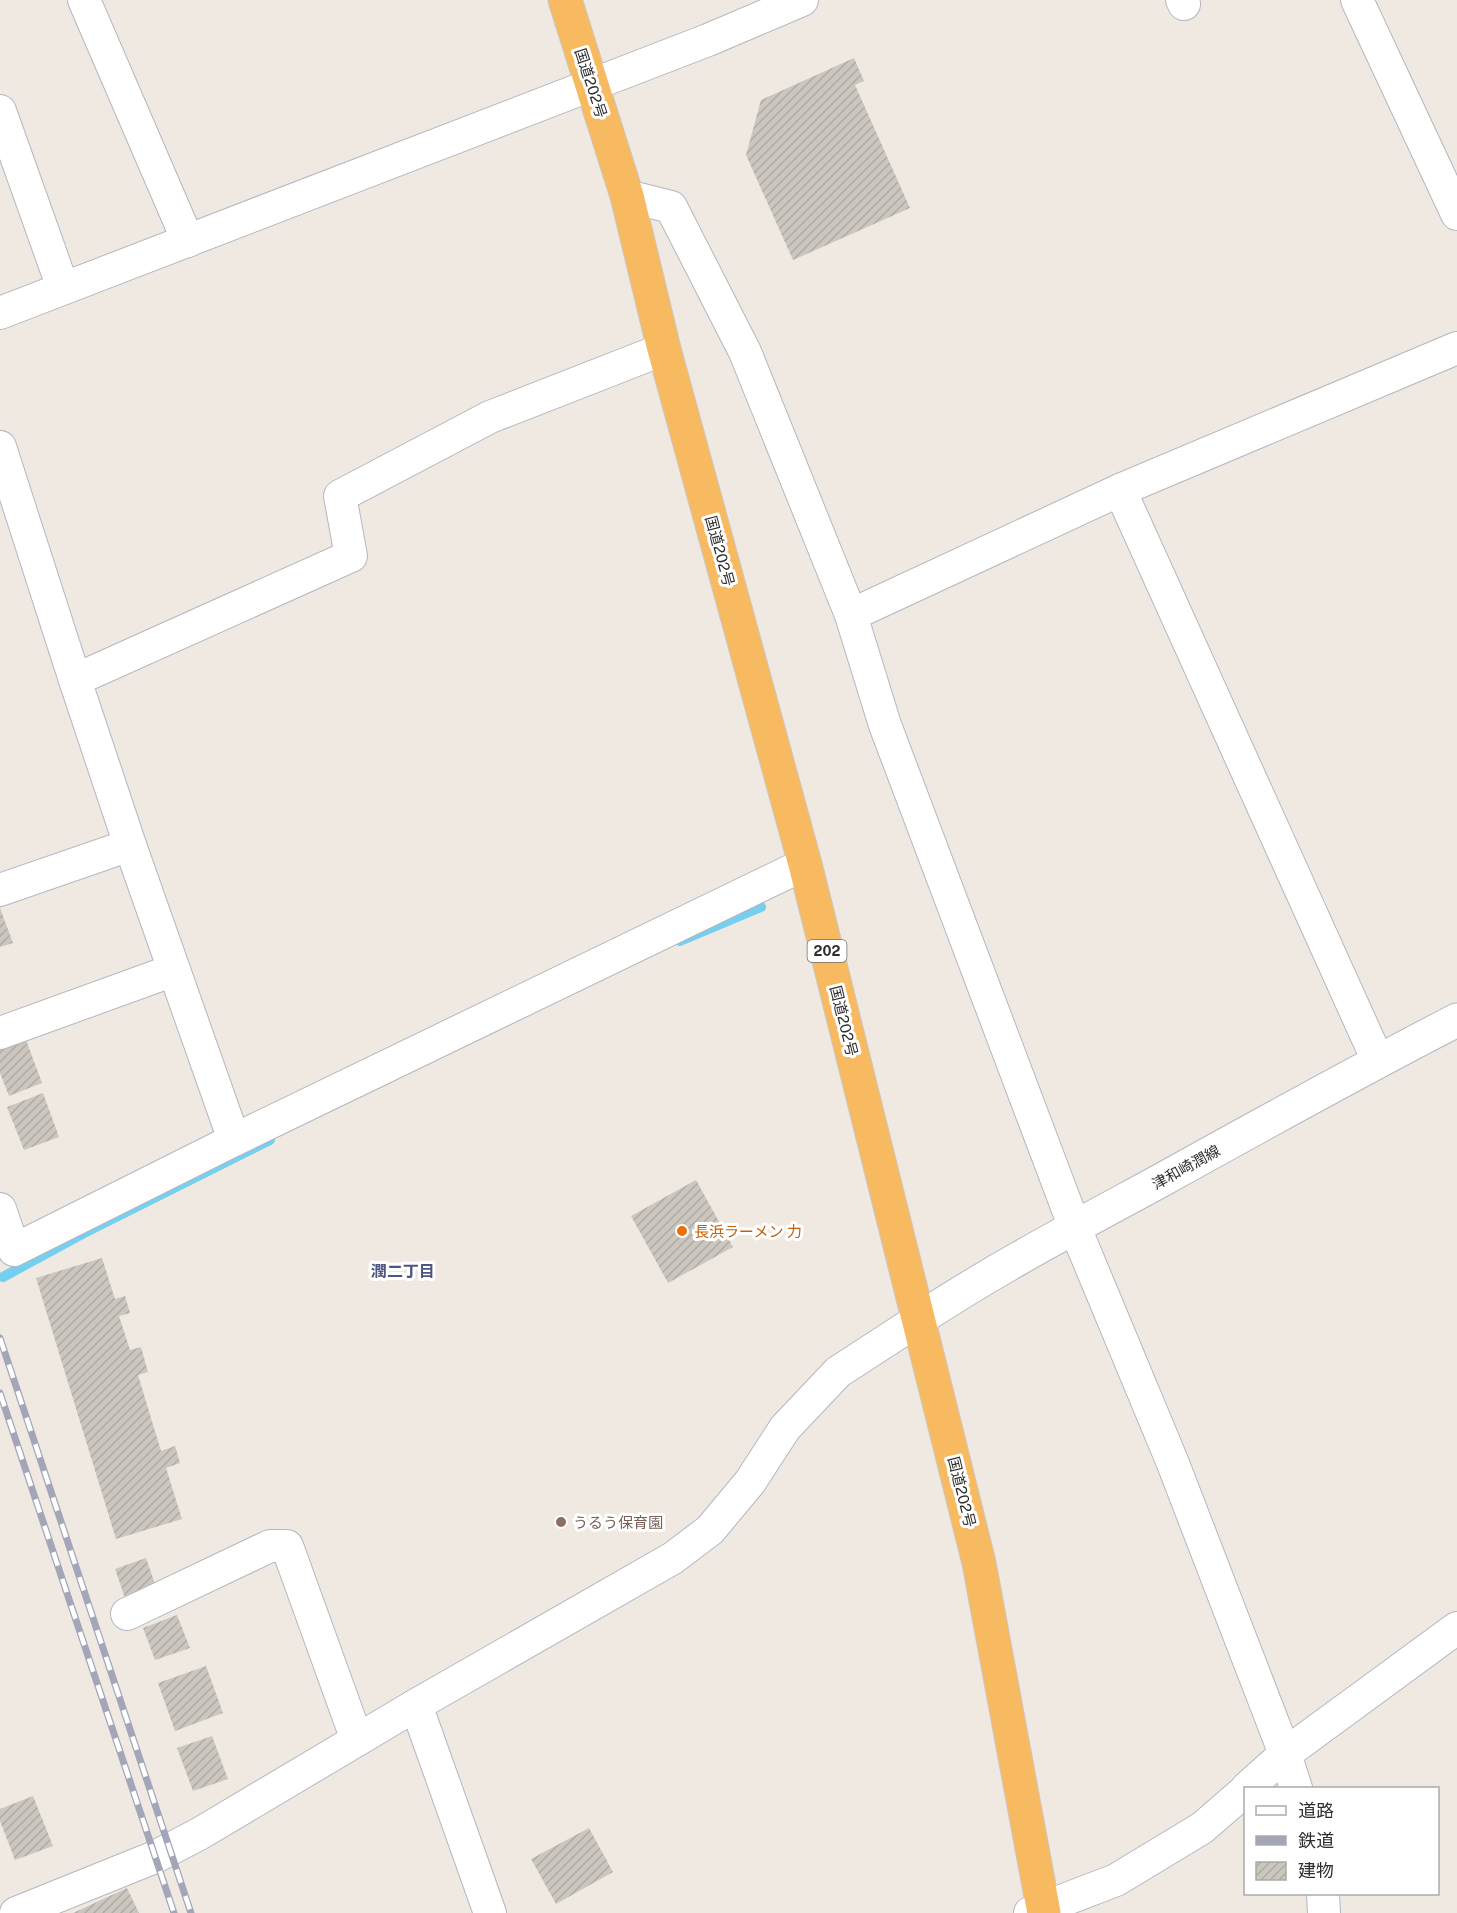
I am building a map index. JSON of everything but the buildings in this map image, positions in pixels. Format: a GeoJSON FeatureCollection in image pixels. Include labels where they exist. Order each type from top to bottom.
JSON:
{"type":"FeatureCollection","features":[{"type":"Feature","properties":{"kind":"highway","name":"国道202号"},"geometry":{"type":"LineString","coordinates":[[564,0],[627,196],[664,349],[805,864],[979,1563],[1039,1911]]}},
{"type":"Feature","properties":{"kind":"main road","name":"津和崎潤線"},"geometry":{"type":"LineString","coordinates":[[918,1320],[963,1291],[1075,1228],[1457,1020]]}},
{"type":"Feature","properties":{"kind":"street"},"geometry":{"type":"LineString","coordinates":[[84,0],[188,241]]}},
{"type":"Feature","properties":{"kind":"street"},"geometry":{"type":"LineString","coordinates":[[0,313],[708,40],[802,0]]}},
{"type":"Feature","properties":{"kind":"street"},"geometry":{"type":"LineString","coordinates":[[1357,0],[1457,214]]}},
{"type":"Feature","properties":{"kind":"street"},"geometry":{"type":"LineString","coordinates":[[0,111],[63,288]]}},
{"type":"Feature","properties":{"kind":"street"},"geometry":{"type":"LineString","coordinates":[[627,196],[671,207],[745,352],[850,615],[885,725],[1075,1228],[1172,1461],[1296,1787]]}},
{"type":"Feature","properties":{"kind":"street"},"geometry":{"type":"LineString","coordinates":[[850,615],[1120,490],[1457,348]]}},
{"type":"Feature","properties":{"kind":"street"},"geometry":{"type":"LineString","coordinates":[[75,680],[351,556],[340,496],[490,417],[664,349]]}},
{"type":"Feature","properties":{"kind":"street"},"geometry":{"type":"LineString","coordinates":[[0,447],[130,844],[234,1140]]}},
{"type":"Feature","properties":{"kind":"street"},"geometry":{"type":"LineString","coordinates":[[1120,490],[1378,1061]]}},
{"type":"Feature","properties":{"kind":"street"},"geometry":{"type":"LineString","coordinates":[[0,890],[130,844]]}},
{"type":"Feature","properties":{"kind":"street"},"geometry":{"type":"LineString","coordinates":[[0,1209],[14,1250],[234,1140],[805,864]]}},
{"type":"Feature","properties":{"kind":"street"},"geometry":{"type":"LineString","coordinates":[[0,1033],[174,970]]}},
{"type":"Feature","properties":{"kind":"street"},"geometry":{"type":"LineString","coordinates":[[16,1913],[155,1857],[199,1834],[416,1705],[673,1558],[710,1530],[750,1482],[785,1428],[838,1372],[918,1320]]}},
{"type":"Feature","properties":{"kind":"street"},"geometry":{"type":"LineString","coordinates":[[127,1614],[270,1546],[287,1546],[357,1740]]}},
{"type":"Feature","properties":{"kind":"street"},"geometry":{"type":"LineString","coordinates":[[1248,1787],[1285,1754],[1457,1628]]}},
{"type":"Feature","properties":{"kind":"street"},"geometry":{"type":"LineString","coordinates":[[416,1705],[490,1913]]}},
{"type":"Feature","properties":{"kind":"street"},"geometry":{"type":"LineString","coordinates":[[1039,1911],[1116,1880],[1202,1828],[1244,1791]]}},
{"type":"Feature","properties":{"kind":"street"},"geometry":{"type":"LineString","coordinates":[[1323,1895],[1324,1913]]}},
{"type":"Feature","properties":{"kind":"waterway"},"geometry":{"type":"LineString","coordinates":[[680,941],[761,907]]}},
{"type":"Feature","properties":{"kind":"waterway"},"geometry":{"type":"LineString","coordinates":[[3,1277],[82,1234],[270,1140]]}},
{"type":"Feature","properties":{"kind":"railway"},"geometry":{"type":"LineString","coordinates":[[0,1338],[191,1913]]}},
{"type":"Feature","properties":{"kind":"railway"},"geometry":{"type":"LineString","coordinates":[[0,1393],[174,1913]]}},
{"type":"Feature","properties":{"kind":"place","name":"長浜ラーメン 力"},"geometry":{"type":"Point","coordinates":[682,1231]}},
{"type":"Feature","properties":{"kind":"place","name":"うるう保育園"},"geometry":{"type":"Point","coordinates":[561,1522]}},
{"type":"Feature","properties":{"kind":"district","name":"潤二丁目"},"geometry":{"type":"Point","coordinates":[403,1271]}}]}
